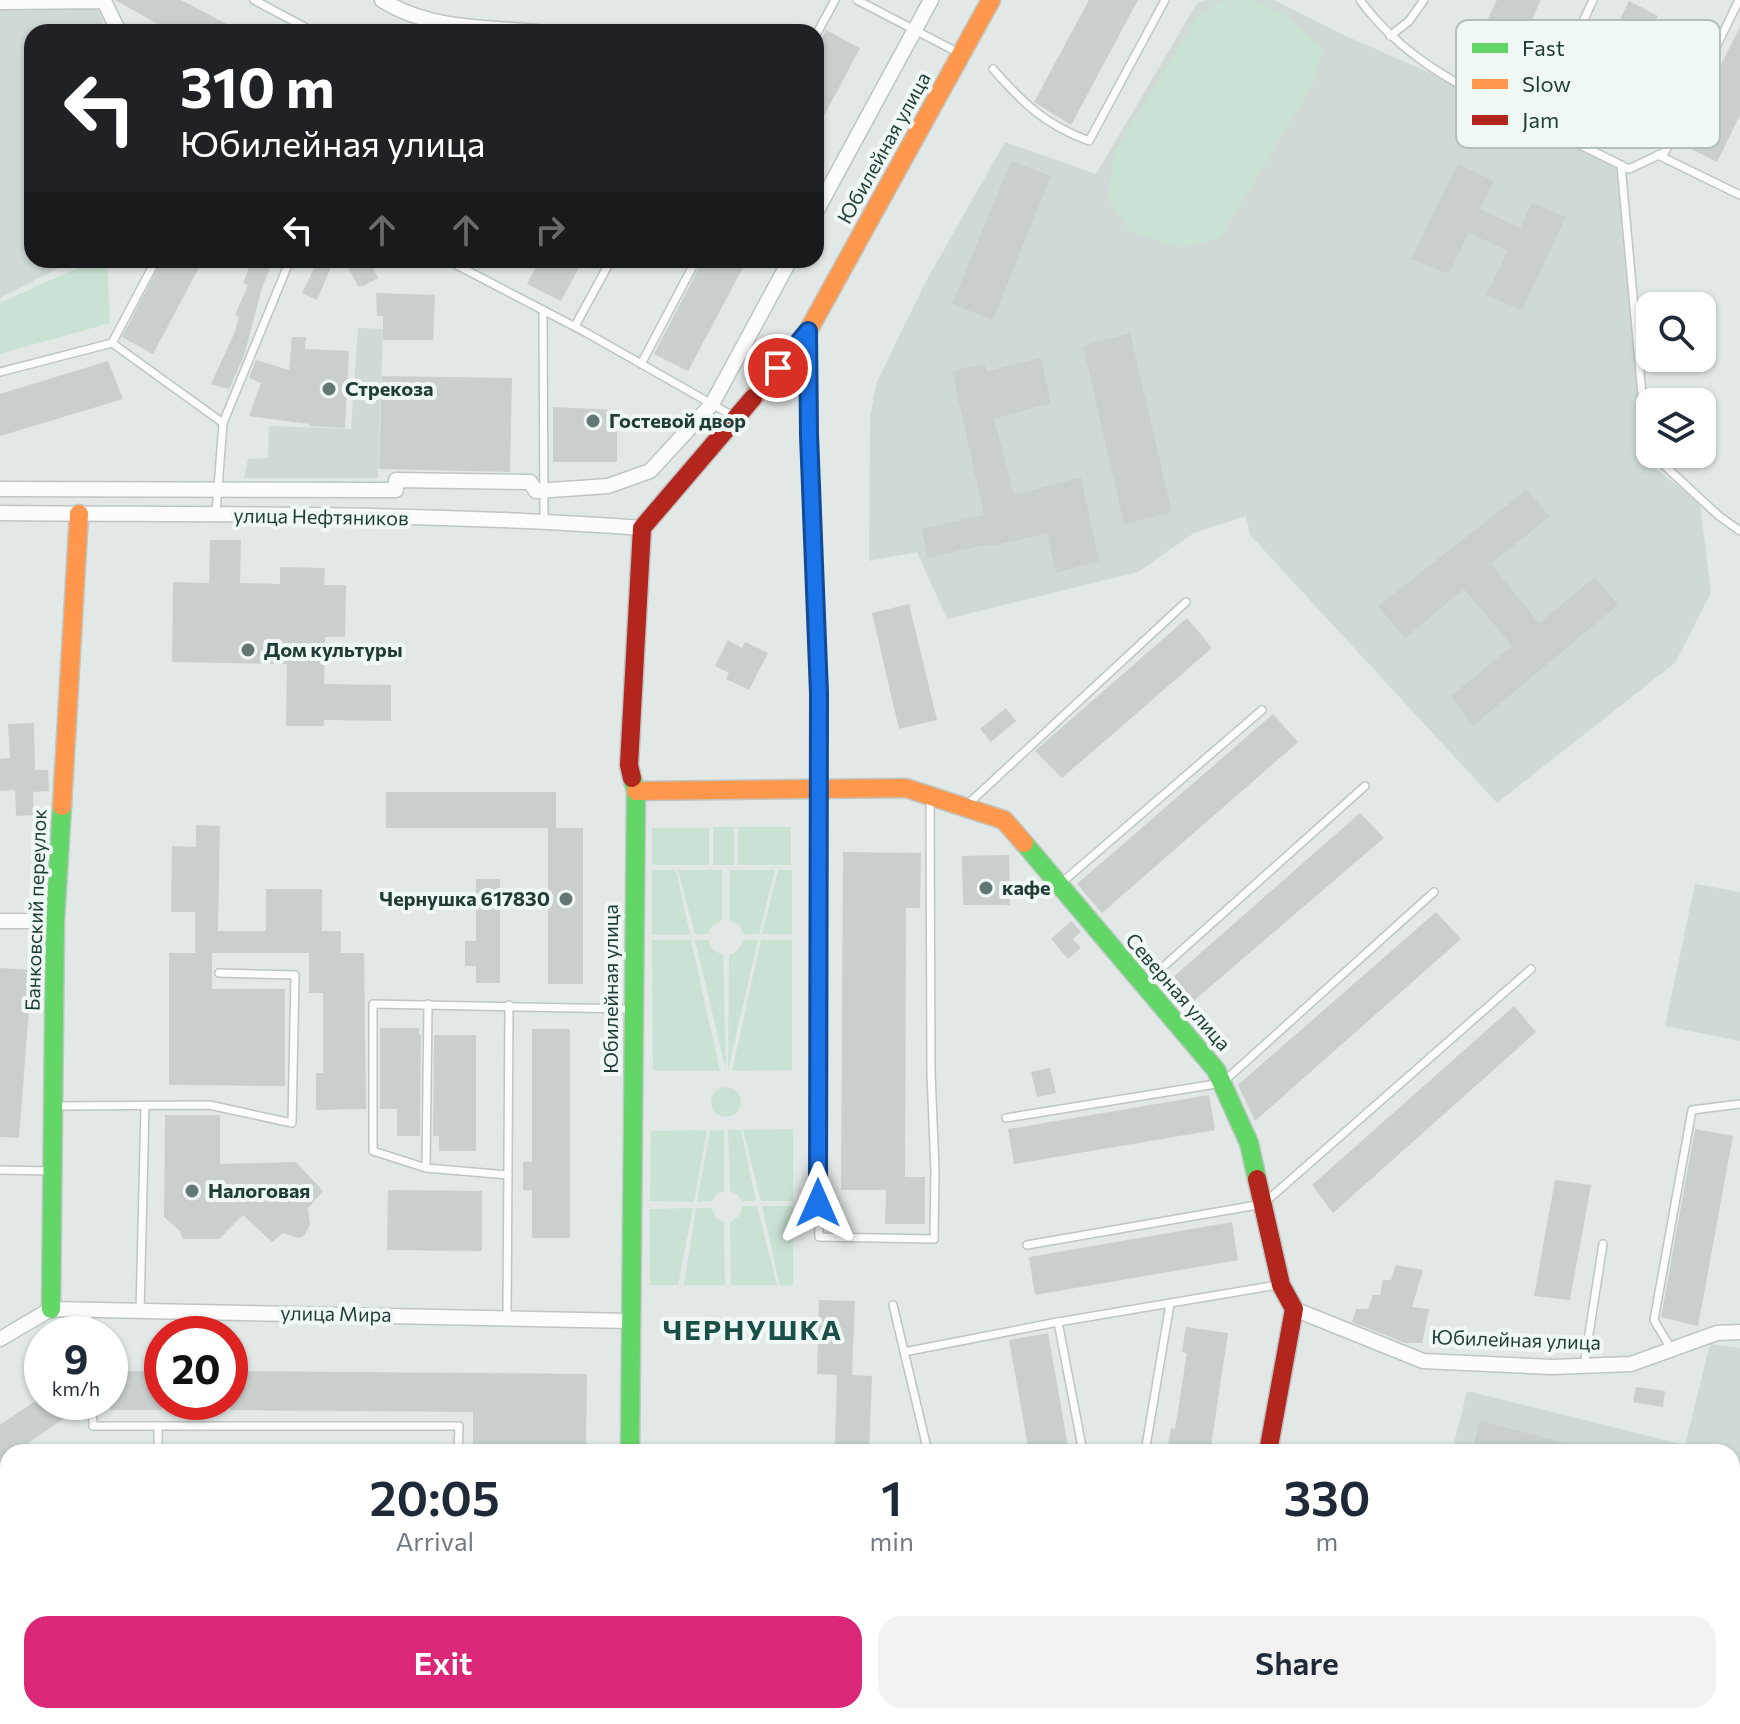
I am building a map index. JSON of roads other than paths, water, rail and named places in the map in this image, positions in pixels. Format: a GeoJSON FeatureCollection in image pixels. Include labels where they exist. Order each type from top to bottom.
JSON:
{"type":"FeatureCollection","features":[{"type":"Feature","properties":{"kind":"street"},"geometry":{"type":"LineString","coordinates":[[382,0],[394,7],[447,24]]}},
{"type":"Feature","properties":{"kind":"street"},"geometry":{"type":"LineString","coordinates":[[824,197],[931,0]]}},
{"type":"Feature","properties":{"kind":"street","name":"Юбилейная улица"},"geometry":{"type":"LineString","coordinates":[[630,1444],[636,791],[629,765],[642,528],[759,393],[808,331],[991,0]]}},
{"type":"Feature","properties":{"kind":"street"},"geometry":{"type":"LineString","coordinates":[[0,2],[104,1],[117,24]]}},
{"type":"Feature","properties":{"kind":"street"},"geometry":{"type":"LineString","coordinates":[[0,489],[396,490],[396,480],[530,482],[536,491],[608,486],[650,471],[712,404],[786,268]]}},
{"type":"Feature","properties":{"kind":"street"},"geometry":{"type":"LineString","coordinates":[[808,331],[819,693],[818,787]]}},
{"type":"Feature","properties":{"kind":"street","name":"улица Нефтяников"},"geometry":{"type":"LineString","coordinates":[[0,513],[544,521],[642,528]]}},
{"type":"Feature","properties":{"kind":"street","name":"Банковский переулок"},"geometry":{"type":"LineString","coordinates":[[51,1309],[55,921],[79,514]]}},
{"type":"Feature","properties":{"kind":"street","name":"Северная улица"},"geometry":{"type":"LineString","coordinates":[[636,791],[906,788],[1004,820],[1216,1070],[1249,1143],[1281,1285],[1294,1309]]}},
{"type":"Feature","properties":{"kind":"street"},"geometry":{"type":"LineString","coordinates":[[0,921],[55,921]]}},
{"type":"Feature","properties":{"kind":"street"},"geometry":{"type":"LineString","coordinates":[[0,1339],[51,1309]]}},
{"type":"Feature","properties":{"kind":"street","name":"улица Мира"},"geometry":{"type":"LineString","coordinates":[[51,1309],[631,1321]]}},
{"type":"Feature","properties":{"kind":"street"},"geometry":{"type":"LineString","coordinates":[[1269,1444],[1294,1309]]}},
{"type":"Feature","properties":{"kind":"street","name":"Юбилейная улица"},"geometry":{"type":"LineString","coordinates":[[1294,1309],[1423,1361],[1553,1367],[1631,1364],[1717,1333],[1740,1332]]}},
{"type":"Feature","properties":{"kind":"lane"},"geometry":{"type":"LineString","coordinates":[[254,0],[299,24]]}},
{"type":"Feature","properties":{"kind":"lane"},"geometry":{"type":"LineString","coordinates":[[822,24],[835,0]]}},
{"type":"Feature","properties":{"kind":"lane"},"geometry":{"type":"LineString","coordinates":[[857,0],[961,54]]}},
{"type":"Feature","properties":{"kind":"lane"},"geometry":{"type":"LineString","coordinates":[[993,69],[1021,100],[1059,129],[1089,141],[1165,0]]}},
{"type":"Feature","properties":{"kind":"lane"},"geometry":{"type":"LineString","coordinates":[[1360,0],[1390,36],[1419,61],[1456,82]]}},
{"type":"Feature","properties":{"kind":"lane"},"geometry":{"type":"LineString","coordinates":[[1390,36],[1409,21],[1424,0]]}},
{"type":"Feature","properties":{"kind":"lane"},"geometry":{"type":"LineString","coordinates":[[1584,20],[1593,0]]}},
{"type":"Feature","properties":{"kind":"lane"},"geometry":{"type":"LineString","coordinates":[[1720,39],[1739,0]]}},
{"type":"Feature","properties":{"kind":"lane"},"geometry":{"type":"LineString","coordinates":[[1587,148],[1629,169],[1665,152],[1667,148]]}},
{"type":"Feature","properties":{"kind":"lane"},"geometry":{"type":"LineString","coordinates":[[1658,155],[1739,193]]}},
{"type":"Feature","properties":{"kind":"lane"},"geometry":{"type":"LineString","coordinates":[[1621,165],[1641,388]]}},
{"type":"Feature","properties":{"kind":"lane"},"geometry":{"type":"LineString","coordinates":[[0,372],[112,343],[152,268]]}},
{"type":"Feature","properties":{"kind":"lane"},"geometry":{"type":"LineString","coordinates":[[215,515],[223,423],[287,268]]}},
{"type":"Feature","properties":{"kind":"lane"},"geometry":{"type":"LineString","coordinates":[[463,268],[575,326],[737,419]]}},
{"type":"Feature","properties":{"kind":"lane"},"geometry":{"type":"LineString","coordinates":[[575,326],[607,268]]}},
{"type":"Feature","properties":{"kind":"lane"},"geometry":{"type":"LineString","coordinates":[[641,364],[692,268]]}},
{"type":"Feature","properties":{"kind":"lane"},"geometry":{"type":"LineString","coordinates":[[543,310],[544,521]]}},
{"type":"Feature","properties":{"kind":"lane"},"geometry":{"type":"LineString","coordinates":[[112,343],[223,423]]}},
{"type":"Feature","properties":{"kind":"lane"},"geometry":{"type":"LineString","coordinates":[[1667,468],[1740,531]]}},
{"type":"Feature","properties":{"kind":"lane"},"geometry":{"type":"LineString","coordinates":[[965,807],[1186,602]]}},
{"type":"Feature","properties":{"kind":"lane"},"geometry":{"type":"LineString","coordinates":[[1059,885],[1262,710]]}},
{"type":"Feature","properties":{"kind":"lane"},"geometry":{"type":"LineString","coordinates":[[1143,985],[1365,786]]}},
{"type":"Feature","properties":{"kind":"lane"},"geometry":{"type":"LineString","coordinates":[[818,787],[819,1237],[934,1239],[930,796]]}},
{"type":"Feature","properties":{"kind":"lane"},"geometry":{"type":"LineString","coordinates":[[1006,1118],[1222,1083],[1434,892]]}},
{"type":"Feature","properties":{"kind":"lane"},"geometry":{"type":"LineString","coordinates":[[1027,1245],[1263,1204],[1531,969]]}},
{"type":"Feature","properties":{"kind":"lane"},"geometry":{"type":"LineString","coordinates":[[53,1106],[209,1105],[292,1123],[295,975],[219,973]]}},
{"type":"Feature","properties":{"kind":"lane"},"geometry":{"type":"LineString","coordinates":[[508,1175],[426,1168],[373,1151],[373,1004],[633,1009]]}},
{"type":"Feature","properties":{"kind":"lane"},"geometry":{"type":"LineString","coordinates":[[426,1168],[428,1004]]}},
{"type":"Feature","properties":{"kind":"lane"},"geometry":{"type":"LineString","coordinates":[[507,1318],[509,1005]]}},
{"type":"Feature","properties":{"kind":"lane"},"geometry":{"type":"LineString","coordinates":[[1671,1349],[1654,1320],[1692,1110],[1740,1104]]}},
{"type":"Feature","properties":{"kind":"lane"},"geometry":{"type":"LineString","coordinates":[[140,1311],[145,1106]]}},
{"type":"Feature","properties":{"kind":"lane"},"geometry":{"type":"LineString","coordinates":[[0,1170],[52,1171]]}},
{"type":"Feature","properties":{"kind":"lane"},"geometry":{"type":"LineString","coordinates":[[1584,1366],[1603,1244]]}},
{"type":"Feature","properties":{"kind":"lane"},"geometry":{"type":"LineString","coordinates":[[904,1352],[1058,1322],[1281,1285]]}},
{"type":"Feature","properties":{"kind":"lane"},"geometry":{"type":"LineString","coordinates":[[1146,1444],[1170,1304]]}},
{"type":"Feature","properties":{"kind":"lane"},"geometry":{"type":"LineString","coordinates":[[893,1305],[926,1444]]}},
{"type":"Feature","properties":{"kind":"lane"},"geometry":{"type":"LineString","coordinates":[[88,1310],[88,1316]]}},
{"type":"Feature","properties":{"kind":"lane"},"geometry":{"type":"LineString","coordinates":[[1058,1322],[1081,1444]]}},
{"type":"Feature","properties":{"kind":"lane"},"geometry":{"type":"LineString","coordinates":[[93,1420],[93,1426],[459,1426],[458,1444]]}},
{"type":"Feature","properties":{"kind":"lane"},"geometry":{"type":"LineString","coordinates":[[158,1426],[158,1444]]}},
{"type":"Feature","properties":{"kind":"place","name":"Стрекоза"},"geometry":{"type":"Point","coordinates":[329,389]}},
{"type":"Feature","properties":{"kind":"place","name":"Гостевой двор"},"geometry":{"type":"Point","coordinates":[593,421]}},
{"type":"Feature","properties":{"kind":"place","name":"Дом культуры"},"geometry":{"type":"Point","coordinates":[248,650]}},
{"type":"Feature","properties":{"kind":"place","name":"кафе"},"geometry":{"type":"Point","coordinates":[986,888]}},
{"type":"Feature","properties":{"kind":"place","name":"Чернушка 617830"},"geometry":{"type":"Point","coordinates":[566,899]}},
{"type":"Feature","properties":{"kind":"place","name":"Налоговая"},"geometry":{"type":"Point","coordinates":[192,1191]}},
{"type":"Feature","properties":{"kind":"district","name":"ЧЕРНУШКА"},"geometry":{"type":"Point","coordinates":[753,1330]}}]}
